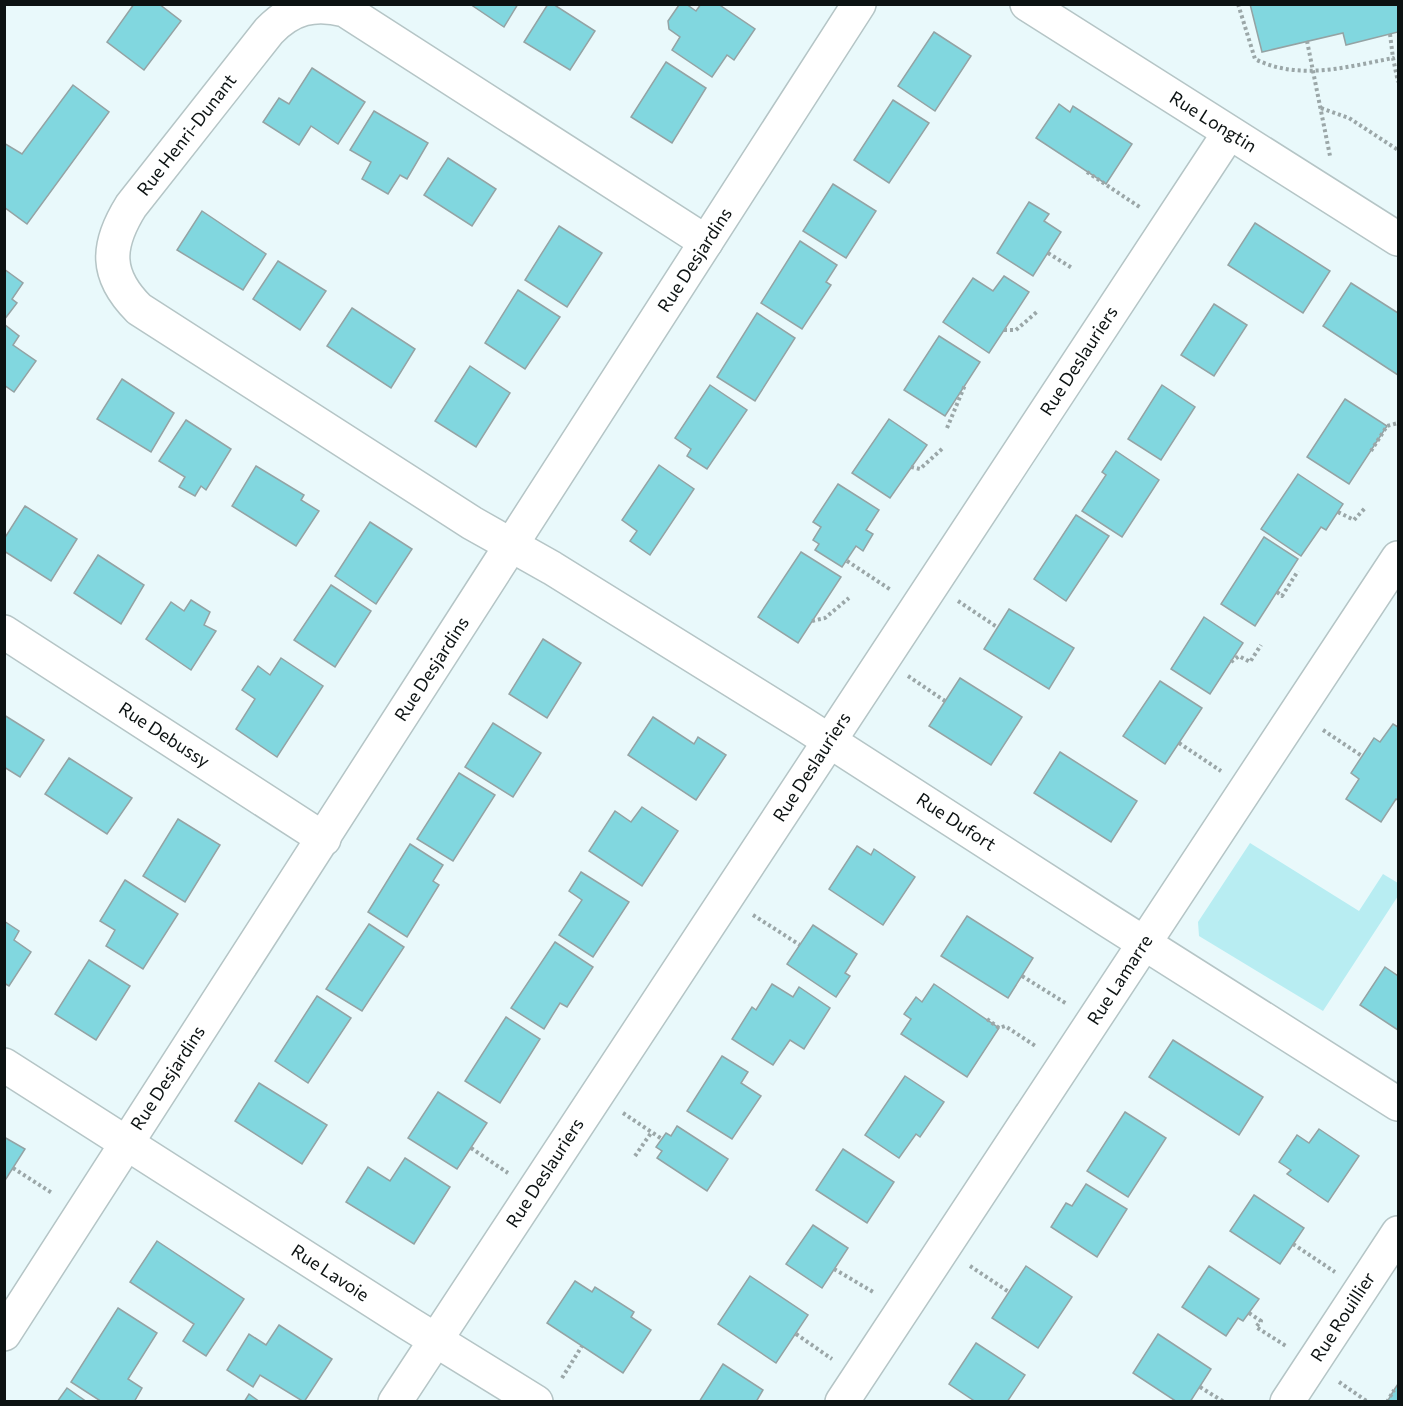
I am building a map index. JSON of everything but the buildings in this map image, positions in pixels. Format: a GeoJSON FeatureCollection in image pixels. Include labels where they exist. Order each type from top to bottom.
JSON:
{"type":"FeatureCollection","features":[{"type":"Feature","properties":{"kind":"street","name":"Rue Desjardins"},"geometry":{"type":"LineString","coordinates":[[4,1334],[859,4]]}},
{"type":"Feature","properties":{"kind":"street","name":"Rue Longtin"},"geometry":{"type":"LineString","coordinates":[[1027,4],[1398,239]]}},
{"type":"Feature","properties":{"kind":"street","name":"Rue Henri-Dunant"},"geometry":{"type":"LineString","coordinates":[[512,545],[472,524],[139,309],[117,284],[113,265],[114,244],[120,224],[131,206],[275,25],[296,9],[329,6],[345,10],[706,242]]}},
{"type":"Feature","properties":{"kind":"street","name":"Rue Deslauriers"},"geometry":{"type":"LineString","coordinates":[[395,1401],[1230,133]]}},
{"type":"Feature","properties":{"kind":"street","name":"Rue Dufort"},"geometry":{"type":"LineString","coordinates":[[512,545],[831,741],[1144,944],[1398,1104]]}},
{"type":"Feature","properties":{"kind":"street","name":"Rue Lamarre"},"geometry":{"type":"LineString","coordinates":[[843,1401],[1398,558]]}},
{"type":"Feature","properties":{"kind":"street","name":"Rue Debussy"},"geometry":{"type":"LineString","coordinates":[[4,632],[324,838]]}},
{"type":"Feature","properties":{"kind":"street"},"geometry":{"type":"LineString","coordinates":[[4,1065],[126,1143]]}},
{"type":"Feature","properties":{"kind":"street","name":"Rue Lavoie"},"geometry":{"type":"LineString","coordinates":[[126,1143],[435,1340],[536,1401]]}},
{"type":"Feature","properties":{"kind":"street","name":"Rue Rouillier"},"geometry":{"type":"LineString","coordinates":[[1287,1401],[1398,1233]]}},
{"type":"Feature","properties":{"kind":"path"},"geometry":{"type":"LineString","coordinates":[[1238,4],[1255,59],[1266,65],[1313,73],[1393,58]]}},
{"type":"Feature","properties":{"kind":"path"},"geometry":{"type":"LineString","coordinates":[[1390,34],[1398,82]]}},
{"type":"Feature","properties":{"kind":"path"},"geometry":{"type":"LineString","coordinates":[[1307,41],[1330,156]]}},
{"type":"Feature","properties":{"kind":"path"},"geometry":{"type":"LineString","coordinates":[[1320,108],[1349,118],[1398,150]]}},
{"type":"Feature","properties":{"kind":"path"},"geometry":{"type":"LineString","coordinates":[[1087,172],[1168,227]]}},
{"type":"Feature","properties":{"kind":"path"},"geometry":{"type":"LineString","coordinates":[[1048,253],[1072,268]]}},
{"type":"Feature","properties":{"kind":"path"},"geometry":{"type":"LineString","coordinates":[[1004,330],[1016,330],[1038,311]]}},
{"type":"Feature","properties":{"kind":"path"},"geometry":{"type":"LineString","coordinates":[[947,428],[965,386]]}},
{"type":"Feature","properties":{"kind":"path"},"geometry":{"type":"LineString","coordinates":[[1371,451],[1387,426],[1398,423]]}},
{"type":"Feature","properties":{"kind":"path"},"geometry":{"type":"LineString","coordinates":[[911,467],[920,469],[944,447]]}},
{"type":"Feature","properties":{"kind":"path"},"geometry":{"type":"LineString","coordinates":[[1338,512],[1353,520],[1365,508]]}},
{"type":"Feature","properties":{"kind":"path"},"geometry":{"type":"LineString","coordinates":[[1277,592],[1282,596],[1298,571]]}},
{"type":"Feature","properties":{"kind":"path"},"geometry":{"type":"LineString","coordinates":[[812,621],[825,618],[849,598]]}},
{"type":"Feature","properties":{"kind":"path"},"geometry":{"type":"LineString","coordinates":[[953,598],[997,627]]}},
{"type":"Feature","properties":{"kind":"path"},"geometry":{"type":"LineString","coordinates":[[1231,662],[1239,656],[1250,662],[1261,645]]}},
{"type":"Feature","properties":{"kind":"path"},"geometry":{"type":"LineString","coordinates":[[904,673],[945,701]]}},
{"type":"Feature","properties":{"kind":"path"},"geometry":{"type":"LineString","coordinates":[[1321,729],[1362,756]]}},
{"type":"Feature","properties":{"kind":"path"},"geometry":{"type":"LineString","coordinates":[[1179,743],[1224,772]]}},
{"type":"Feature","properties":{"kind":"path"},"geometry":{"type":"LineString","coordinates":[[747,911],[800,945]]}},
{"type":"Feature","properties":{"kind":"path"},"geometry":{"type":"LineString","coordinates":[[1022,976],[1069,1005]]}},
{"type":"Feature","properties":{"kind":"path"},"geometry":{"type":"LineString","coordinates":[[987,1019],[999,1028],[1005,1026],[1064,1065]]}},
{"type":"Feature","properties":{"kind":"path"},"geometry":{"type":"LineString","coordinates":[[617,1109],[662,1139]]}},
{"type":"Feature","properties":{"kind":"path"},"geometry":{"type":"LineString","coordinates":[[635,1156],[651,1133]]}},
{"type":"Feature","properties":{"kind":"path"},"geometry":{"type":"LineString","coordinates":[[13,1168],[52,1193]]}},
{"type":"Feature","properties":{"kind":"path"},"geometry":{"type":"LineString","coordinates":[[967,1264],[1009,1292]]}},
{"type":"Feature","properties":{"kind":"path"},"geometry":{"type":"LineString","coordinates":[[834,1269],[878,1295]]}},
{"type":"Feature","properties":{"kind":"path"},"geometry":{"type":"LineString","coordinates":[[796,1334],[835,1361]]}},
{"type":"Feature","properties":{"kind":"path"},"geometry":{"type":"LineString","coordinates":[[562,1378],[582,1346]]}},
{"type":"Feature","properties":{"kind":"path"},"geometry":{"type":"LineString","coordinates":[[1334,1378],[1368,1401]]}},
{"type":"Feature","properties":{"kind":"path"},"geometry":{"type":"LineString","coordinates":[[1200,1387],[1224,1401]]}},
{"type":"Feature","properties":{"kind":"path"},"geometry":{"type":"LineString","coordinates":[[1386,1401],[1394,1390]]}},
{"type":"Feature","properties":{"kind":"shaded area"},"geometry":{"type":"Polygon","coordinates":[[[1250,843],[1359,911],[1383,874],[1398,883],[1398,896],[1323,1011],[1199,936],[1198,922],[1250,843]]]}}]}
